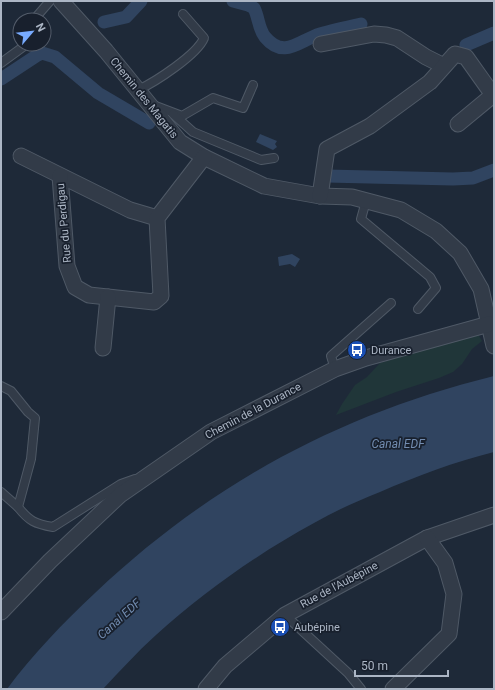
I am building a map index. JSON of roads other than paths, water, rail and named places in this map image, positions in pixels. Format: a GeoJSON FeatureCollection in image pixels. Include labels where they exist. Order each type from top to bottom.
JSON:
{"type":"FeatureCollection","features":[{"type":"Feature","properties":{"kind":"street","name":"Chemin des Magatis"},"geometry":{"type":"LineString","coordinates":[[61,1],[106,51],[180,142],[204,157],[264,186],[320,196],[352,197],[401,210],[436,230],[460,253],[481,289],[494,346]]}},
{"type":"Feature","properties":{"kind":"street"},"geometry":{"type":"LineString","coordinates":[[321,44],[374,34],[386,36],[396,38],[426,57],[444,66]]}},
{"type":"Feature","properties":{"kind":"street"},"geometry":{"type":"LineString","coordinates":[[320,196],[327,149],[370,126],[430,82],[455,54],[466,57],[493,95],[458,124]]}},
{"type":"Feature","properties":{"kind":"street"},"geometry":{"type":"LineString","coordinates":[[21,156],[130,210],[157,218],[204,157]]}},
{"type":"Feature","properties":{"kind":"street","name":"Rue du Perdigau"},"geometry":{"type":"LineString","coordinates":[[60,176],[67,266],[75,287],[89,295],[154,302],[161,296],[157,218]]}},
{"type":"Feature","properties":{"kind":"street"},"geometry":{"type":"LineString","coordinates":[[103,348],[108,298]]}},
{"type":"Feature","properties":{"kind":"street","name":"Chemin de la Durance"},"geometry":{"type":"LineString","coordinates":[[1,612],[50,560],[120,495],[211,432],[335,369],[366,358],[489,324]]}},
{"type":"Feature","properties":{"kind":"street","name":"Rue de l'Aubépine"},"geometry":{"type":"LineString","coordinates":[[206,689],[225,666],[285,615],[427,538],[494,515]]}},
{"type":"Feature","properties":{"kind":"street"},"geometry":{"type":"LineString","coordinates":[[393,689],[449,634],[454,594],[445,563],[427,538]]}},
{"type":"Feature","properties":{"kind":"lane"},"geometry":{"type":"LineString","coordinates":[[40,12],[50,1]]}},
{"type":"Feature","properties":{"kind":"lane"},"geometry":{"type":"LineString","coordinates":[[138,90],[168,73],[201,45],[204,38],[183,14]]}},
{"type":"Feature","properties":{"kind":"lane"},"geometry":{"type":"LineString","coordinates":[[1,63],[16,52]]}},
{"type":"Feature","properties":{"kind":"lane"},"geometry":{"type":"LineString","coordinates":[[148,103],[182,116],[213,98],[243,108],[253,85]]}},
{"type":"Feature","properties":{"kind":"lane"},"geometry":{"type":"LineString","coordinates":[[172,112],[193,132],[261,160],[274,158]]}},
{"type":"Feature","properties":{"kind":"lane"},"geometry":{"type":"LineString","coordinates":[[366,201],[361,219],[430,277],[436,288],[418,308]]}},
{"type":"Feature","properties":{"kind":"lane"},"geometry":{"type":"LineString","coordinates":[[335,369],[330,356],[391,303]]}},
{"type":"Feature","properties":{"kind":"lane"},"geometry":{"type":"LineString","coordinates":[[1,386],[11,392],[35,418],[31,458],[18,507]]}},
{"type":"Feature","properties":{"kind":"lane"},"geometry":{"type":"LineString","coordinates":[[1,492],[18,507],[27,518],[40,525],[52,526],[121,484],[149,475]]}},
{"type":"Feature","properties":{"kind":"lane"},"geometry":{"type":"LineString","coordinates":[[285,615],[348,673],[361,689]]}},
{"type":"Feature","properties":{"kind":"water"},"geometry":{"type":"Polygon","coordinates":[[[260,134],[277,141],[275,144],[277,147],[273,150],[256,142],[260,134]]]}},
{"type":"Feature","properties":{"kind":"water"},"geometry":{"type":"Polygon","coordinates":[[[292,254],[300,259],[295,267],[290,264],[279,266],[278,257],[292,254]]]}},
{"type":"Feature","properties":{"kind":"water","name":"Canal EDF"},"geometry":{"type":"Polygon","coordinates":[[[494,376],[494,452],[465,460],[408,480],[338,510],[293,535],[232,574],[174,619],[142,648],[103,689],[7,689],[27,663],[49,639],[95,593],[139,554],[184,518],[231,486],[280,458],[330,433],[383,411],[437,392],[494,376]]]}},
{"type":"Feature","properties":{"kind":"waterway"},"geometry":{"type":"LineString","coordinates":[[104,22],[126,17],[141,1]]}},
{"type":"Feature","properties":{"kind":"waterway"},"geometry":{"type":"LineString","coordinates":[[233,1],[254,8],[263,34],[272,44],[279,47],[285,48],[299,44],[320,34],[361,24]]}},
{"type":"Feature","properties":{"kind":"waterway"},"geometry":{"type":"LineString","coordinates":[[466,45],[494,33]]}},
{"type":"Feature","properties":{"kind":"waterway"},"geometry":{"type":"LineString","coordinates":[[1,79],[42,53],[55,57],[98,93],[149,123]]}},
{"type":"Feature","properties":{"kind":"waterway"},"geometry":{"type":"LineString","coordinates":[[327,176],[453,179],[473,178],[494,170]]}},
{"type":"Feature","properties":{"kind":"place","name":"Durance"},"geometry":{"type":"Point","coordinates":[357,350]}},
{"type":"Feature","properties":{"kind":"place","name":"Aubépine"},"geometry":{"type":"Point","coordinates":[280,627]}}]}
